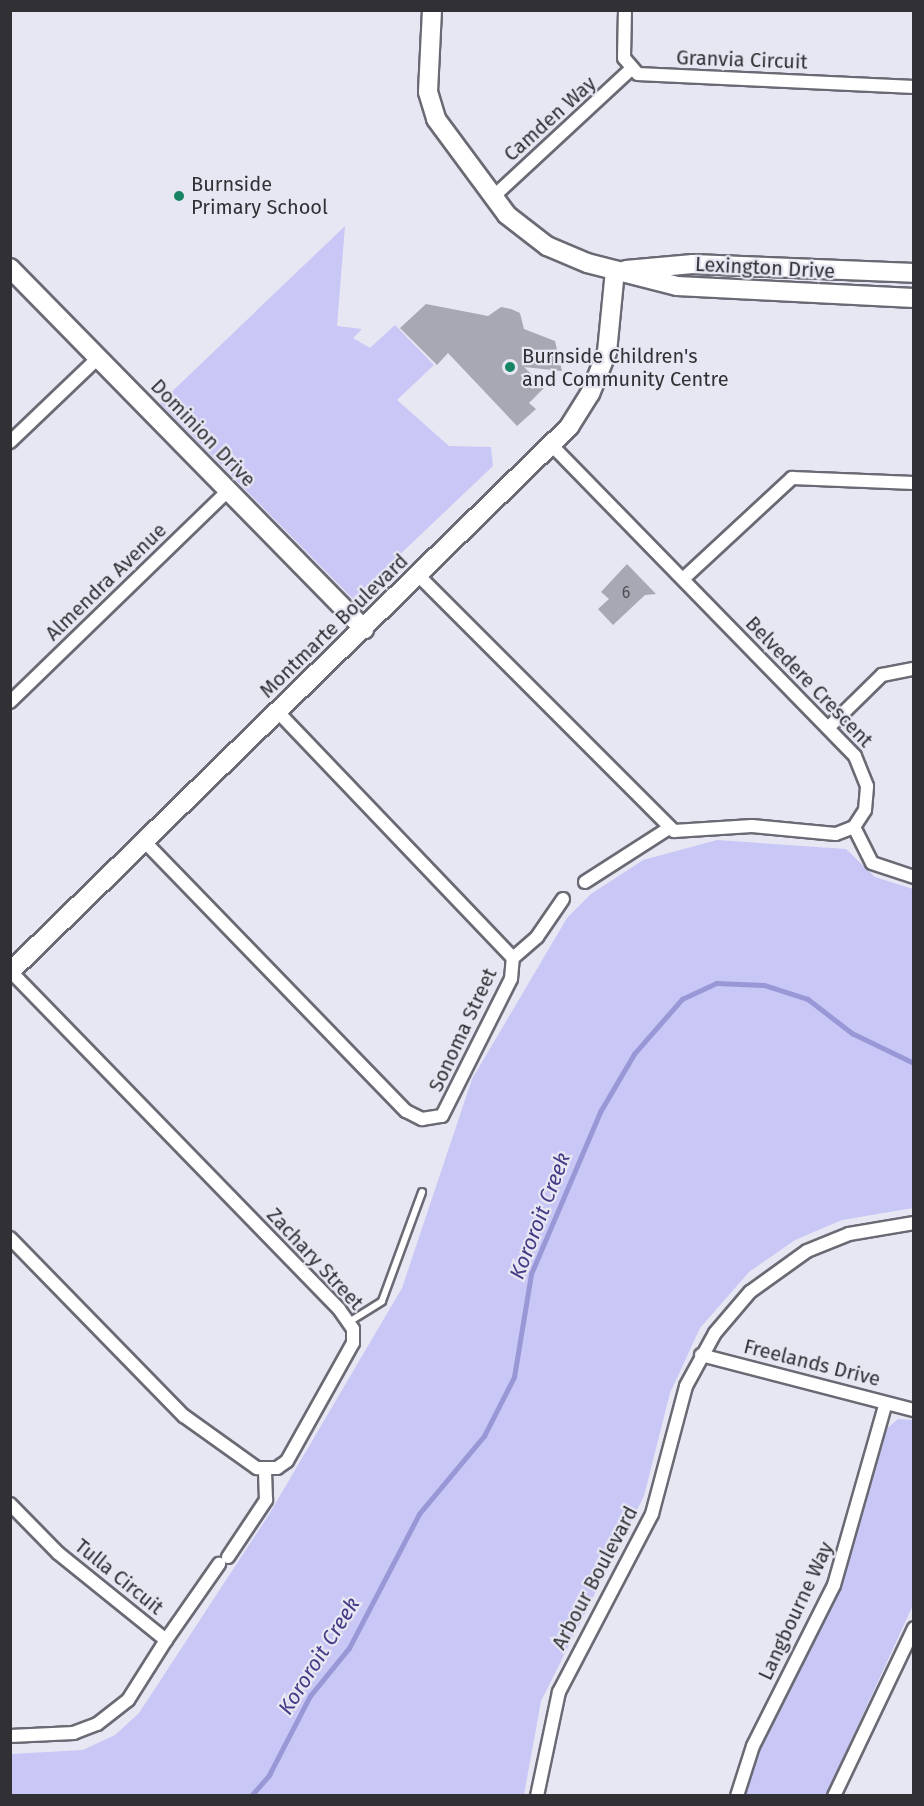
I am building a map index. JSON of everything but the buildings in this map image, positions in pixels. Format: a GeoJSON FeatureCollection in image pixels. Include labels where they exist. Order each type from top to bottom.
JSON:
{"type":"FeatureCollection","features":[{"type":"Feature","properties":{"kind":"street","name":"Lexington Drive"},"geometry":{"type":"LineString","coordinates":[[432,10],[430,107],[493,197],[517,226],[547,246],[615,270],[725,291],[914,298]]}},
{"type":"Feature","properties":{"kind":"street"},"geometry":{"type":"LineString","coordinates":[[625,10],[624,58],[631,69]]}},
{"type":"Feature","properties":{"kind":"street","name":"Camden Way"},"geometry":{"type":"LineString","coordinates":[[493,197],[631,69]]}},
{"type":"Feature","properties":{"kind":"street","name":"Granvia Circuit"},"geometry":{"type":"LineString","coordinates":[[631,69],[646,76],[914,87]]}},
{"type":"Feature","properties":{"kind":"street","name":"Lexington Drive"},"geometry":{"type":"LineString","coordinates":[[615,270],[693,264],[914,273]]}},
{"type":"Feature","properties":{"kind":"street","name":"Dominion Drive"},"geometry":{"type":"LineString","coordinates":[[10,268],[364,629]]}},
{"type":"Feature","properties":{"kind":"street","name":"Montmarte Boulevard"},"geometry":{"type":"LineString","coordinates":[[11,972],[552,445],[579,412],[600,374],[614,314],[615,270]]}},
{"type":"Feature","properties":{"kind":"street"},"geometry":{"type":"LineString","coordinates":[[10,442],[98,358]]}},
{"type":"Feature","properties":{"kind":"street","name":"Belvedere Crescent"},"geometry":{"type":"LineString","coordinates":[[552,445],[828,728],[865,771],[865,810],[854,827]]}},
{"type":"Feature","properties":{"kind":"street"},"geometry":{"type":"LineString","coordinates":[[683,579],[792,478],[914,483]]}},
{"type":"Feature","properties":{"kind":"street","name":"Almendra Avenue"},"geometry":{"type":"LineString","coordinates":[[10,702],[229,490]]}},
{"type":"Feature","properties":{"kind":"street"},"geometry":{"type":"LineString","coordinates":[[418,575],[669,828],[678,832],[752,826],[836,834],[854,827],[872,863],[914,877]]}},
{"type":"Feature","properties":{"kind":"street"},"geometry":{"type":"LineString","coordinates":[[828,728],[882,675],[914,669]]}},
{"type":"Feature","properties":{"kind":"street","name":"Sonoma Street"},"geometry":{"type":"LineString","coordinates":[[145,842],[399,1104],[422,1119],[437,1119],[447,1110],[462,1068],[511,979],[513,958],[278,712]]}},
{"type":"Feature","properties":{"kind":"street"},"geometry":{"type":"LineString","coordinates":[[585,882],[669,828]]}},
{"type":"Feature","properties":{"kind":"street"},"geometry":{"type":"LineString","coordinates":[[513,958],[537,937],[563,899]]}},
{"type":"Feature","properties":{"kind":"street","name":"Zachary Street"},"geometry":{"type":"LineString","coordinates":[[11,972],[349,1322],[353,1343],[299,1441],[283,1465],[265,1469]]}},
{"type":"Feature","properties":{"kind":"street","name":"Arbour Boulevard"},"geometry":{"type":"LineString","coordinates":[[537,1796],[559,1692],[652,1514],[686,1386],[701,1355],[730,1312],[787,1263],[838,1238],[914,1223]]}},
{"type":"Feature","properties":{"kind":"street"},"geometry":{"type":"LineString","coordinates":[[10,1238],[184,1416],[250,1465],[265,1469],[266,1500],[166,1640]]}},
{"type":"Feature","properties":{"kind":"street","name":"Freelands Drive"},"geometry":{"type":"LineString","coordinates":[[701,1355],[914,1410]]}},
{"type":"Feature","properties":{"kind":"street","name":"Langbourne Way"},"geometry":{"type":"LineString","coordinates":[[737,1796],[753,1746],[834,1585],[886,1403]]}},
{"type":"Feature","properties":{"kind":"street","name":"Tulla Circuit"},"geometry":{"type":"LineString","coordinates":[[10,1504],[58,1553],[166,1640],[128,1700],[97,1724],[74,1733],[10,1736]]}},
{"type":"Feature","properties":{"kind":"street"},"geometry":{"type":"LineString","coordinates":[[834,1796],[914,1628]]}},
{"type":"Feature","properties":{"kind":"lane"},"geometry":{"type":"LineString","coordinates":[[349,1322],[382,1301],[422,1192]]}},
{"type":"Feature","properties":{"kind":"shaded area"},"geometry":{"type":"Polygon","coordinates":[[[345,226],[337,326],[362,329],[353,338],[370,348],[395,325],[434,365],[397,400],[449,446],[491,447],[493,466],[353,599],[160,403],[345,226]]]}},
{"type":"Feature","properties":{"kind":"shaded area"},"geometry":{"type":"Polygon","coordinates":[[[717,840],[846,849],[875,877],[913,889],[913,1208],[842,1220],[795,1240],[749,1272],[700,1328],[670,1393],[644,1496],[541,1701],[524,1795],[11,1795],[11,1754],[83,1750],[115,1735],[139,1713],[268,1516],[402,1288],[472,1079],[567,918],[591,894],[643,860],[717,840]]]}},
{"type":"Feature","properties":{"kind":"shaded area"},"geometry":{"type":"Polygon","coordinates":[[[898,1419],[913,1420],[913,1605],[826,1795],[744,1796],[756,1753],[843,1579],[885,1430],[898,1419]]]}},
{"type":"Feature","properties":{"kind":"waterway","name":"Kororoit Creek"},"geometry":{"type":"LineString","coordinates":[[251,1796],[269,1775],[310,1696],[349,1648],[419,1514],[484,1436],[514,1377],[531,1274],[600,1112],[634,1054],[682,999],[716,983],[764,985],[808,999],[852,1033],[914,1063]]}},
{"type":"Feature","properties":{"kind":"place","name":"Burnside Primary School"},"geometry":{"type":"Point","coordinates":[179,196]}},
{"type":"Feature","properties":{"kind":"place","name":"Burnside Children's and Community Centre"},"geometry":{"type":"Point","coordinates":[510,367]}}]}
